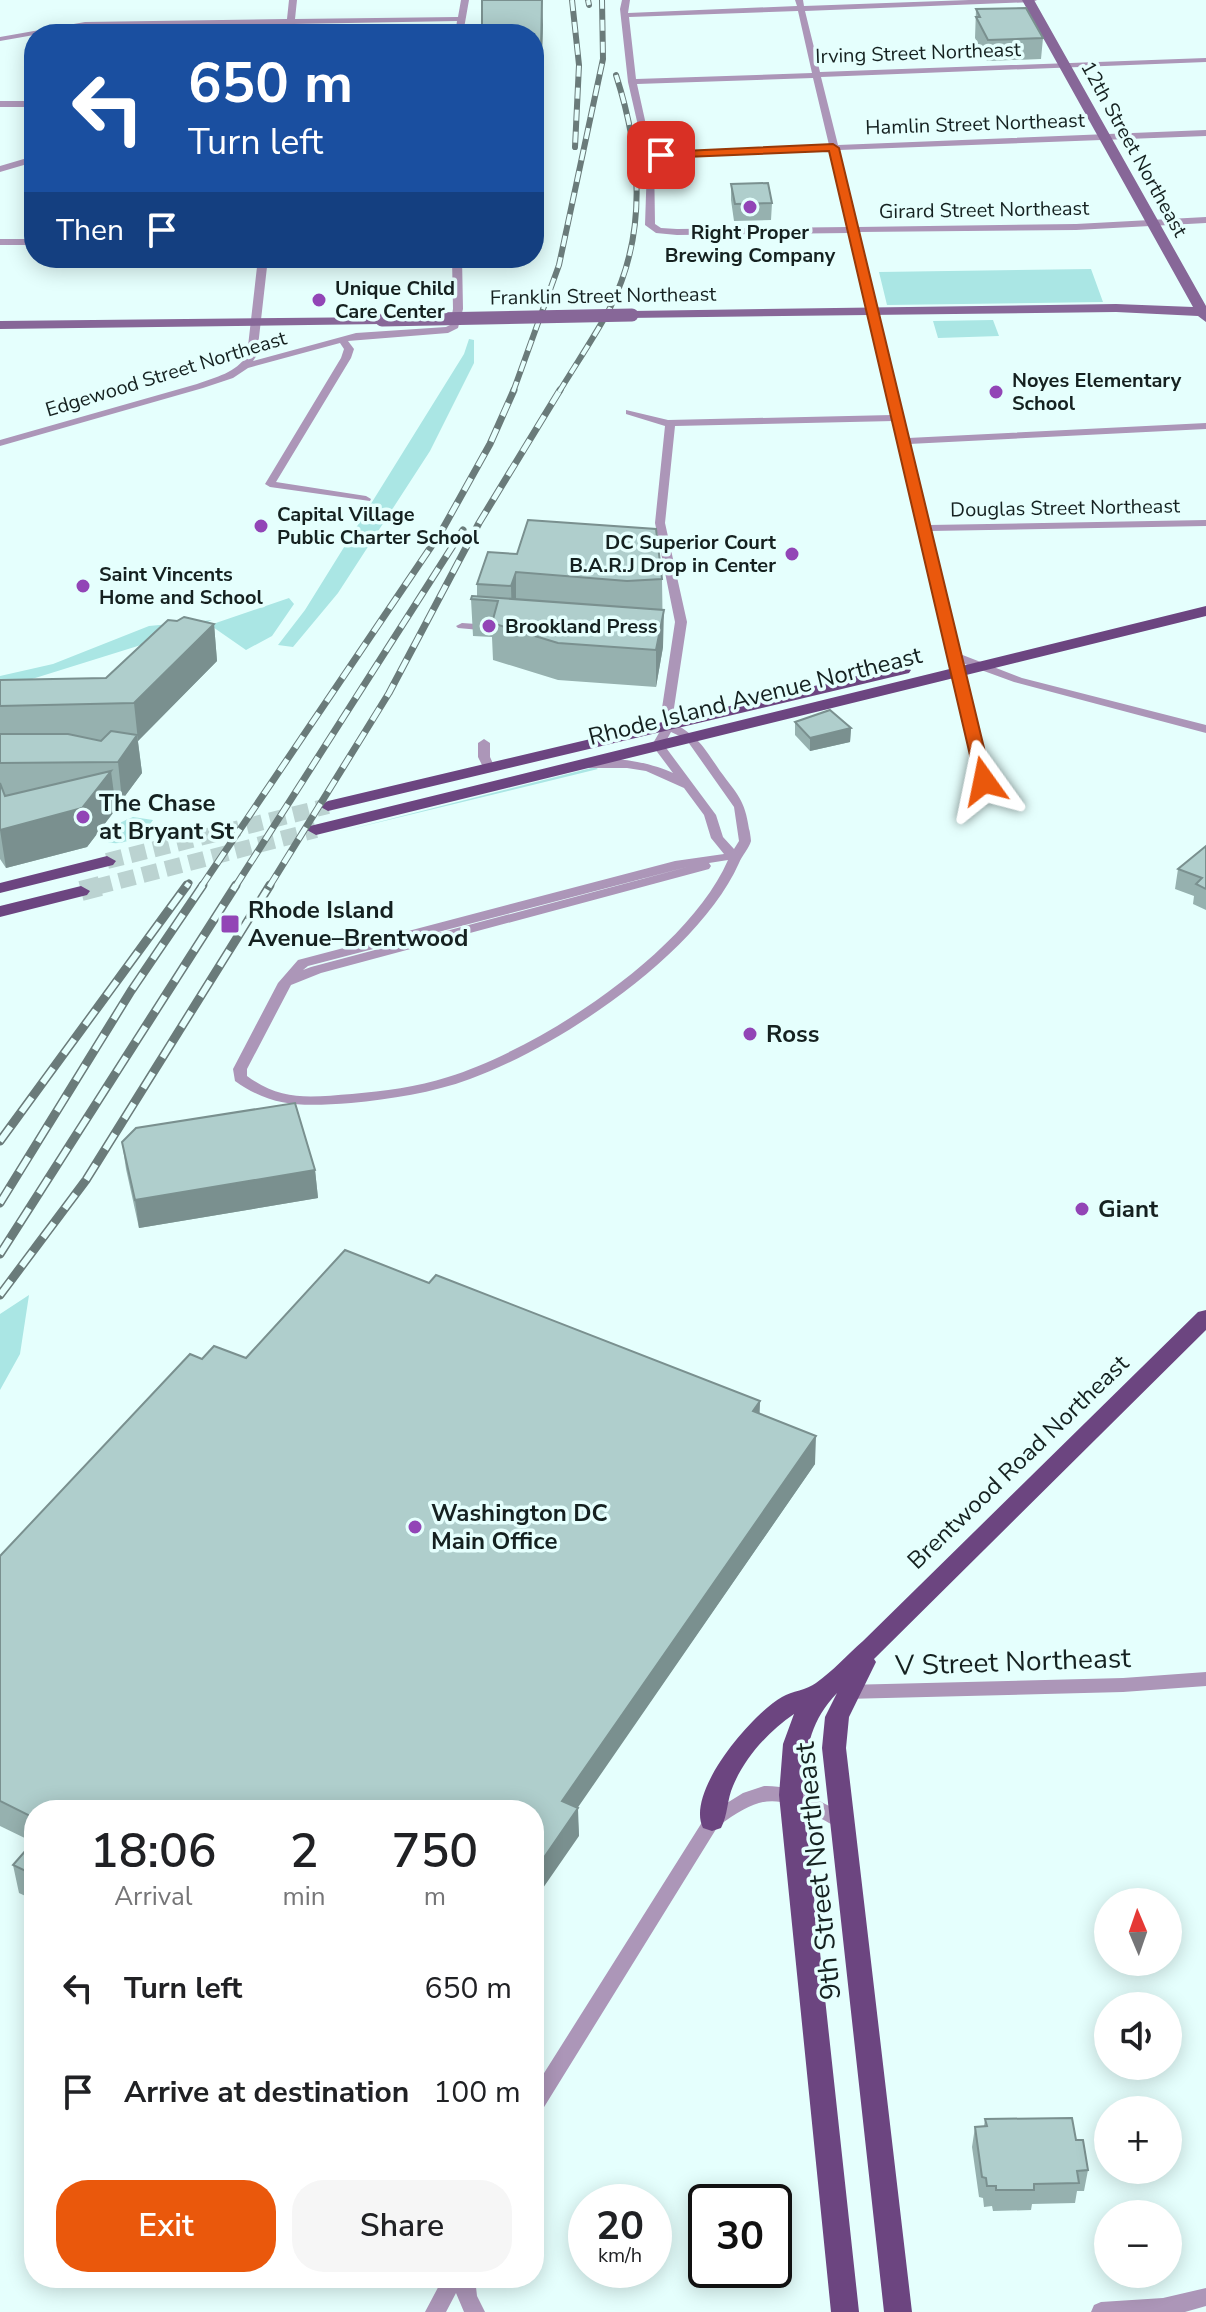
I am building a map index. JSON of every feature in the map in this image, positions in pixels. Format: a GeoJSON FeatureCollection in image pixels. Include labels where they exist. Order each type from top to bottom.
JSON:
{"type":"FeatureCollection","features":[{"type":"Feature","properties":{"kind":"main road","name":"Rhode Island Avenue Northeast"},"geometry":{"type":"LineString","coordinates":[[316,830],[690,737],[1206,597]]}},
{"type":"Feature","properties":{"kind":"main road","name":"Rhode Island Avenue Northeast"},"geometry":{"type":"LineString","coordinates":[[328,806],[669,726],[958,663],[981,664],[1206,611]]}},
{"type":"Feature","properties":{"kind":"main road"},"geometry":{"type":"LineString","coordinates":[[0,888],[107,861]]}},
{"type":"Feature","properties":{"kind":"main road"},"geometry":{"type":"LineString","coordinates":[[0,912],[81,891]]}},
{"type":"Feature","properties":{"kind":"main road","name":"Brentwood Road Northeast"},"geometry":{"type":"LineString","coordinates":[[871,1648],[1206,1317]]}},
{"type":"Feature","properties":{"kind":"main road","name":"9th Street Northeast"},"geometry":{"type":"LineString","coordinates":[[871,1648],[848,1692],[834,1734],[898,2312]]}},
{"type":"Feature","properties":{"kind":"main road","name":"9th Street Northeast"},"geometry":{"type":"LineString","coordinates":[[845,2312],[791,1795],[796,1731],[803,1714],[821,1693],[871,1648]]}},
{"type":"Feature","properties":{"kind":"main road"},"geometry":{"type":"LineString","coordinates":[[712,1821],[721,1784],[757,1733],[783,1705],[798,1697],[821,1693]]}},
{"type":"Feature","properties":{"kind":"street"},"geometry":{"type":"LineString","coordinates":[[291,24],[293,0]]}},
{"type":"Feature","properties":{"kind":"street"},"geometry":{"type":"LineString","coordinates":[[461,24],[465,0]]}},
{"type":"Feature","properties":{"kind":"street"},"geometry":{"type":"LineString","coordinates":[[626,0],[632,82],[650,155]]}},
{"type":"Feature","properties":{"kind":"street"},"geometry":{"type":"LineString","coordinates":[[625,15],[800,4],[1029,0]]}},
{"type":"Feature","properties":{"kind":"street","name":"12th Street Northeast"},"geometry":{"type":"LineString","coordinates":[[1029,0],[1205,314]]}},
{"type":"Feature","properties":{"kind":"street"},"geometry":{"type":"LineString","coordinates":[[800,4],[984,781]]}},
{"type":"Feature","properties":{"kind":"street"},"geometry":{"type":"LineString","coordinates":[[85,24],[462,19]]}},
{"type":"Feature","properties":{"kind":"street"},"geometry":{"type":"LineString","coordinates":[[0,39],[24,35]]}},
{"type":"Feature","properties":{"kind":"street","name":"Irving Street Northeast"},"geometry":{"type":"LineString","coordinates":[[632,82],[1206,60]]}},
{"type":"Feature","properties":{"kind":"street"},"geometry":{"type":"LineString","coordinates":[[0,104],[24,104]]}},
{"type":"Feature","properties":{"kind":"street","name":"Hamlin Street Northeast"},"geometry":{"type":"LineString","coordinates":[[650,155],[1206,133]]}},
{"type":"Feature","properties":{"kind":"street","name":"Girard Street Northeast"},"geometry":{"type":"LineString","coordinates":[[650,155],[653,188],[650,225],[666,232],[1206,220]]}},
{"type":"Feature","properties":{"kind":"street"},"geometry":{"type":"LineString","coordinates":[[0,169],[24,162]]}},
{"type":"Feature","properties":{"kind":"street"},"geometry":{"type":"LineString","coordinates":[[0,242],[24,242]]}},
{"type":"Feature","properties":{"kind":"street"},"geometry":{"type":"LineString","coordinates":[[245,366],[252,355],[262,268]]}},
{"type":"Feature","properties":{"kind":"street","name":"Edgewood Street Northeast"},"geometry":{"type":"LineString","coordinates":[[0,443],[224,379],[245,366],[342,339],[366,334],[439,333],[456,324],[457,268]]}},
{"type":"Feature","properties":{"kind":"street","name":"Franklin Street Northeast"},"geometry":{"type":"LineString","coordinates":[[0,325],[1127,308],[1205,314]]}},
{"type":"Feature","properties":{"kind":"street"},"geometry":{"type":"LineString","coordinates":[[342,339],[349,351],[344,362],[270,484],[366,499]]}},
{"type":"Feature","properties":{"kind":"street"},"geometry":{"type":"LineString","coordinates":[[630,412],[668,423],[899,418]]}},
{"type":"Feature","properties":{"kind":"street"},"geometry":{"type":"LineString","coordinates":[[668,423],[660,523],[680,611],[679,640],[668,708],[669,726],[658,745],[710,815],[717,838],[733,856]]}},
{"type":"Feature","properties":{"kind":"street"},"geometry":{"type":"LineString","coordinates":[[905,441],[1206,426]]}},
{"type":"Feature","properties":{"kind":"street"},"geometry":{"type":"LineString","coordinates":[[0,433],[35,433]]}},
{"type":"Feature","properties":{"kind":"street","name":"Douglas Street Northeast"},"geometry":{"type":"LineString","coordinates":[[926,528],[1206,523]]}},
{"type":"Feature","properties":{"kind":"street"},"geometry":{"type":"LineString","coordinates":[[462,626],[509,629]]}},
{"type":"Feature","properties":{"kind":"street"},"geometry":{"type":"LineString","coordinates":[[665,639],[679,640]]}},
{"type":"Feature","properties":{"kind":"street"},"geometry":{"type":"LineString","coordinates":[[981,664],[1018,680],[1206,729]]}},
{"type":"Feature","properties":{"kind":"street"},"geometry":{"type":"LineString","coordinates":[[669,726],[690,737],[740,807],[745,841],[733,856],[726,878],[698,914],[633,977],[553,1032],[467,1076],[385,1096],[286,1101],[260,1094],[240,1078],[240,1069],[285,983],[303,963],[679,864],[733,856]]}},
{"type":"Feature","properties":{"kind":"street"},"geometry":{"type":"LineString","coordinates":[[484,743],[483,754],[489,768]]}},
{"type":"Feature","properties":{"kind":"street"},"geometry":{"type":"LineString","coordinates":[[569,766],[641,764],[672,777],[696,796]]}},
{"type":"Feature","properties":{"kind":"street","name":"V Street Northeast"},"geometry":{"type":"LineString","coordinates":[[821,1693],[1107,1686],[1206,1679]]}},
{"type":"Feature","properties":{"kind":"street"},"geometry":{"type":"LineString","coordinates":[[544,2090],[712,1821],[738,1801],[756,1793],[791,1795],[843,1822]]}},
{"type":"Feature","properties":{"kind":"street"},"geometry":{"type":"LineString","coordinates":[[435,2312],[448,2288]]}},
{"type":"Feature","properties":{"kind":"street"},"geometry":{"type":"LineString","coordinates":[[466,2288],[467,2298],[475,2312]]}},
{"type":"Feature","properties":{"kind":"street"},"geometry":{"type":"LineString","coordinates":[[1101,2312],[1163,2308],[1206,2297]]}},
{"type":"Feature","properties":{"kind":"shaded area"},"geometry":{"type":"Polygon","coordinates":[[[1091,269],[1103,302],[887,305],[879,272],[1091,269]]]}},
{"type":"Feature","properties":{"kind":"shaded area"},"geometry":{"type":"Polygon","coordinates":[[[993,320],[999,336],[938,338],[933,321],[993,320]]]}},
{"type":"Feature","properties":{"kind":"shaded area"},"geometry":{"type":"Polygon","coordinates":[[[469,339],[474,340],[474,363],[430,451],[338,593],[293,647],[278,645],[305,610],[464,354],[469,339]]]}},
{"type":"Feature","properties":{"kind":"shaded area"},"geometry":{"type":"Polygon","coordinates":[[[289,598],[294,604],[272,636],[246,650],[210,625],[289,598]]]}},
{"type":"Feature","properties":{"kind":"shaded area"},"geometry":{"type":"Polygon","coordinates":[[[212,620],[0,689],[0,676],[53,664],[149,626],[212,620]]]}},
{"type":"Feature","properties":{"kind":"shaded area"},"geometry":{"type":"Polygon","coordinates":[[[595,767],[598,769],[343,831],[595,767]]]}},
{"type":"Feature","properties":{"kind":"shaded area"},"geometry":{"type":"Polygon","coordinates":[[[133,817],[153,820],[126,842],[105,841],[112,829],[133,817]]]}},
{"type":"Feature","properties":{"kind":"shaded area"},"geometry":{"type":"Polygon","coordinates":[[[29,1295],[20,1354],[0,1390],[0,1314],[29,1295]]]}},
{"type":"Feature","properties":{"kind":"building"},"geometry":{"type":"Polygon","coordinates":[[[482,0],[542,0],[542,24],[482,24],[482,0]]]}},
{"type":"Feature","properties":{"kind":"building"},"geometry":{"type":"Polygon","coordinates":[[[1026,8],[1043,38],[988,40],[976,17],[980,17],[976,9],[1026,8]]]}},
{"type":"Feature","properties":{"kind":"building"},"geometry":{"type":"Polygon","coordinates":[[[768,183],[772,203],[735,204],[731,184],[768,183]]]}},
{"type":"Feature","properties":{"kind":"building"},"geometry":{"type":"Polygon","coordinates":[[[528,520],[656,529],[662,579],[627,581],[516,572],[511,586],[477,584],[488,552],[517,554],[528,520]]]}},
{"type":"Feature","properties":{"kind":"building"},"geometry":{"type":"Polygon","coordinates":[[[472,596],[664,610],[656,650],[558,643],[492,623],[498,601],[471,599],[472,596]]]}},
{"type":"Feature","properties":{"kind":"building"},"geometry":{"type":"Polygon","coordinates":[[[184,617],[214,624],[134,703],[0,706],[0,680],[106,678],[168,620],[177,621],[184,617]]]}},
{"type":"Feature","properties":{"kind":"building"},"geometry":{"type":"Polygon","coordinates":[[[830,710],[851,728],[810,738],[795,722],[830,710]]]}},
{"type":"Feature","properties":{"kind":"building"},"geometry":{"type":"Polygon","coordinates":[[[111,731],[137,735],[118,762],[0,763],[0,734],[68,734],[101,741],[111,731]]]}},
{"type":"Feature","properties":{"kind":"building"},"geometry":{"type":"Polygon","coordinates":[[[111,771],[82,808],[0,830],[0,783],[5,796],[111,771]]]}},
{"type":"Feature","properties":{"kind":"building"},"geometry":{"type":"Polygon","coordinates":[[[1206,846],[1206,889],[1196,884],[1202,878],[1178,869],[1206,846]]]}},
{"type":"Feature","properties":{"kind":"building"},"geometry":{"type":"Polygon","coordinates":[[[295,1103],[315,1170],[135,1200],[122,1142],[136,1128],[295,1103]]]}},
{"type":"Feature","properties":{"kind":"building","name":"Washington DC Main Office"},"geometry":{"type":"Polygon","coordinates":[[[345,1250],[429,1283],[436,1275],[760,1401],[753,1411],[816,1436],[562,1801],[578,1808],[544,1857],[544,1800],[24,1800],[24,1813],[0,1801],[0,1556],[190,1354],[202,1359],[214,1346],[246,1358],[345,1250]]]}},
{"type":"Feature","properties":{"kind":"building"},"geometry":{"type":"Polygon","coordinates":[[[24,1852],[24,1870],[13,1865],[24,1852]]]}},
{"type":"Feature","properties":{"kind":"building"},"geometry":{"type":"Polygon","coordinates":[[[1072,2118],[1076,2140],[1083,2140],[1088,2170],[1077,2171],[1079,2183],[1034,2184],[1034,2190],[996,2190],[996,2186],[987,2186],[986,2178],[982,2177],[975,2127],[987,2126],[985,2119],[1072,2118]]]}},
{"type":"Feature","properties":{"kind":"tunnel"},"geometry":{"type":"LineString","coordinates":[[107,861],[328,806]]}},
{"type":"Feature","properties":{"kind":"tunnel"},"geometry":{"type":"LineString","coordinates":[[96,887],[316,830]]}},
{"type":"Feature","properties":{"kind":"tunnel"},"geometry":{"type":"LineString","coordinates":[[81,891],[104,885]]}},
{"type":"Feature","properties":{"kind":"railway"},"geometry":{"type":"LineString","coordinates":[[572,0],[579,65],[575,147]]}},
{"type":"Feature","properties":{"kind":"railway"},"geometry":{"type":"LineString","coordinates":[[588,0],[589,5]]}},
{"type":"Feature","properties":{"kind":"railway"},"geometry":{"type":"LineString","coordinates":[[513,392],[559,265],[603,59],[602,0]]}},
{"type":"Feature","properties":{"kind":"railway"},"geometry":{"type":"LineString","coordinates":[[559,392],[610,308],[630,250],[637,192],[635,163],[616,75]]}},
{"type":"Feature","properties":{"kind":"railway"},"geometry":{"type":"LineString","coordinates":[[201,887],[441,532],[490,444],[514,390]]}},
{"type":"Feature","properties":{"kind":"railway"},"geometry":{"type":"LineString","coordinates":[[269,887],[389,693],[479,523],[560,390]]}},
{"type":"Feature","properties":{"kind":"railway"},"geometry":{"type":"LineString","coordinates":[[235,887],[463,530]]}},
{"type":"Feature","properties":{"kind":"railway"},"geometry":{"type":"LineString","coordinates":[[186,887],[189,883]]}},
{"type":"Feature","properties":{"kind":"railway"},"geometry":{"type":"LineString","coordinates":[[0,1141],[187,885]]}},
{"type":"Feature","properties":{"kind":"railway"},"geometry":{"type":"LineString","coordinates":[[0,1203],[131,991],[203,885]]}},
{"type":"Feature","properties":{"kind":"railway"},"geometry":{"type":"LineString","coordinates":[[0,1254],[236,885]]}},
{"type":"Feature","properties":{"kind":"railway"},"geometry":{"type":"LineString","coordinates":[[0,1295],[86,1180],[270,885]]}},
{"type":"Feature","properties":{"kind":"place","name":"Right Proper Brewing Company"},"geometry":{"type":"Point","coordinates":[750,207]}},
{"type":"Feature","properties":{"kind":"place","name":"Unique Child Care Center"},"geometry":{"type":"Point","coordinates":[319,300]}},
{"type":"Feature","properties":{"kind":"place","name":"Noyes Elementary School"},"geometry":{"type":"Point","coordinates":[996,392]}},
{"type":"Feature","properties":{"kind":"place","name":"Capital Village Public Charter School"},"geometry":{"type":"Point","coordinates":[261,526]}},
{"type":"Feature","properties":{"kind":"place","name":"DC Superior Court B.A.R.J Drop in Center"},"geometry":{"type":"Point","coordinates":[792,554]}},
{"type":"Feature","properties":{"kind":"place","name":"Saint Vincents Home and School"},"geometry":{"type":"Point","coordinates":[83,586]}},
{"type":"Feature","properties":{"kind":"place","name":"Brookland Press"},"geometry":{"type":"Point","coordinates":[489,626]}},
{"type":"Feature","properties":{"kind":"place","name":"The Chase at Bryant St"},"geometry":{"type":"Point","coordinates":[83,817]}},
{"type":"Feature","properties":{"kind":"place","name":"Rhode Island Avenue–Brentwood"},"geometry":{"type":"Point","coordinates":[230,924]}},
{"type":"Feature","properties":{"kind":"place","name":"Ross"},"geometry":{"type":"Point","coordinates":[750,1034]}},
{"type":"Feature","properties":{"kind":"place","name":"Giant"},"geometry":{"type":"Point","coordinates":[1082,1209]}},
{"type":"Feature","properties":{"kind":"place","name":"Washington DC Main Office"},"geometry":{"type":"Point","coordinates":[415,1527]}},
{"type":"Feature","properties":{"kind":"route"},"geometry":{"type":"LineString","coordinates":[[661,155],[833,148],[957,657],[984,781]]}}]}
